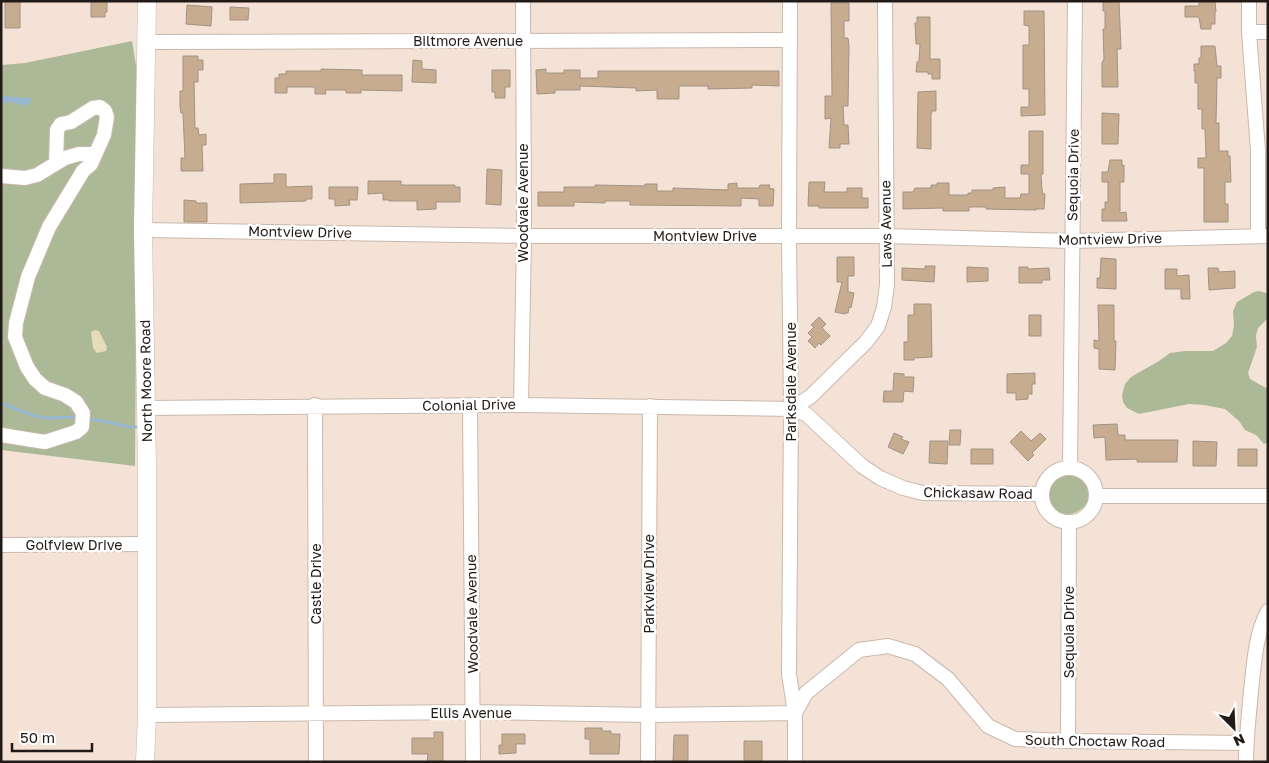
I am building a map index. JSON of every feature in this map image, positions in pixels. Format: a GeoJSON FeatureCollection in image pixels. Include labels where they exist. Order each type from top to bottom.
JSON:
{"type":"FeatureCollection","features":[{"type":"Feature","properties":{"kind":"main road","name":"North Moore Road"},"geometry":{"type":"LineString","coordinates":[[145,762],[147,715],[146,408],[143,230],[147,1]]}},
{"type":"Feature","properties":{"kind":"street","name":"Woodvale Avenue"},"geometry":{"type":"LineString","coordinates":[[521,405],[524,236],[523,1]]}},
{"type":"Feature","properties":{"kind":"street","name":"Parksdale Avenue"},"geometry":{"type":"LineString","coordinates":[[790,1],[790,674],[795,713],[795,762]]}},
{"type":"Feature","properties":{"kind":"street","name":"Laws Avenue"},"geometry":{"type":"LineString","coordinates":[[791,408],[810,397],[866,342],[878,326],[884,307],[887,285],[885,1]]}},
{"type":"Feature","properties":{"kind":"street","name":"Sequoia Drive"},"geometry":{"type":"LineString","coordinates":[[1070,468],[1075,1]]}},
{"type":"Feature","properties":{"kind":"street"},"geometry":{"type":"LineString","coordinates":[[1249,1],[1249,32],[1263,236]]}},
{"type":"Feature","properties":{"kind":"street"},"geometry":{"type":"LineString","coordinates":[[1249,32],[1268,32]]}},
{"type":"Feature","properties":{"kind":"street","name":"Biltmore Avenue"},"geometry":{"type":"LineString","coordinates":[[146,42],[790,40]]}},
{"type":"Feature","properties":{"kind":"street"},"geometry":{"type":"LineString","coordinates":[[1,434],[45,442],[76,432],[82,427],[83,417],[76,402],[45,388],[35,379],[27,367],[15,337],[16,323],[28,277],[49,227],[80,176],[91,164],[104,135],[106,111],[94,108],[79,118],[61,124],[57,130],[56,163]]}},
{"type":"Feature","properties":{"kind":"street"},"geometry":{"type":"LineString","coordinates":[[1,176],[24,178],[38,175],[65,158],[79,154],[94,154]]}},
{"type":"Feature","properties":{"kind":"street","name":"Montview Drive"},"geometry":{"type":"LineString","coordinates":[[143,230],[524,236],[886,236],[1072,241],[1263,236]]}},
{"type":"Feature","properties":{"kind":"street","name":"Colonial Drive"},"geometry":{"type":"LineString","coordinates":[[146,408],[521,405],[791,408]]}},
{"type":"Feature","properties":{"kind":"street","name":"Castle Drive"},"geometry":{"type":"LineString","coordinates":[[315,406],[316,762]]}},
{"type":"Feature","properties":{"kind":"street","name":"Woodvale Avenue"},"geometry":{"type":"LineString","coordinates":[[470,406],[473,762]]}},
{"type":"Feature","properties":{"kind":"street","name":"Parkview Drive"},"geometry":{"type":"LineString","coordinates":[[648,762],[650,406]]}},
{"type":"Feature","properties":{"kind":"street","name":"Chickasaw Road"},"geometry":{"type":"LineString","coordinates":[[791,408],[806,414],[862,466],[880,478],[903,488],[922,492],[1042,494]]}},
{"type":"Feature","properties":{"kind":"street"},"geometry":{"type":"LineString","coordinates":[[1070,468],[1082,471],[1092,479],[1097,496],[1093,510],[1083,520],[1069,523],[1054,519],[1044,507],[1042,494],[1045,482],[1057,471],[1070,468]]}},
{"type":"Feature","properties":{"kind":"street"},"geometry":{"type":"LineString","coordinates":[[1097,496],[1268,496]]}},
{"type":"Feature","properties":{"kind":"street","name":"Sequoia Drive"},"geometry":{"type":"LineString","coordinates":[[1068,741],[1069,523]]}},
{"type":"Feature","properties":{"kind":"street","name":"Golfview Drive"},"geometry":{"type":"LineString","coordinates":[[1,545],[146,544]]}},
{"type":"Feature","properties":{"kind":"street"},"geometry":{"type":"LineString","coordinates":[[1246,762],[1246,743],[1254,664],[1261,624],[1268,611]]}},
{"type":"Feature","properties":{"kind":"street","name":"South Choctaw Road"},"geometry":{"type":"LineString","coordinates":[[795,713],[806,693],[859,650],[888,646],[915,654],[948,679],[988,726],[1015,739],[1246,743]]}},
{"type":"Feature","properties":{"kind":"street","name":"Ellis Avenue"},"geometry":{"type":"LineString","coordinates":[[147,715],[473,712],[648,715],[795,713]]}},
{"type":"Feature","properties":{"kind":"green space"},"geometry":{"type":"Polygon","coordinates":[[[132,41],[138,77],[135,466],[1,450],[1,65],[25,63],[132,41]]]}},
{"type":"Feature","properties":{"kind":"green space"},"geometry":{"type":"Polygon","coordinates":[[[1259,291],[1266,293],[1268,296],[1268,318],[1258,328],[1256,336],[1257,347],[1248,373],[1250,379],[1268,389],[1268,442],[1264,444],[1256,435],[1245,430],[1239,421],[1225,409],[1189,404],[1139,414],[1127,408],[1123,402],[1122,395],[1125,384],[1131,377],[1170,353],[1213,351],[1226,343],[1232,336],[1234,326],[1233,311],[1237,302],[1259,291]]]}},
{"type":"Feature","properties":{"kind":"green space"},"geometry":{"type":"Polygon","coordinates":[[[1065,473],[1082,478],[1090,486],[1091,496],[1086,505],[1077,512],[1067,514],[1056,511],[1048,500],[1051,482],[1065,473]]]}},
{"type":"Feature","properties":{"kind":"sand"},"geometry":{"type":"Polygon","coordinates":[[[99,331],[107,347],[106,351],[97,353],[93,348],[91,332],[99,331]]]}},
{"type":"Feature","properties":{"kind":"water"},"geometry":{"type":"Polygon","coordinates":[[[1,96],[30,98],[31,102],[27,106],[11,102],[1,104],[1,96]]]}},
{"type":"Feature","properties":{"kind":"building"},"geometry":{"type":"Polygon","coordinates":[[[5,1],[20,1],[20,28],[5,28],[5,1]]]}},
{"type":"Feature","properties":{"kind":"building"},"geometry":{"type":"Polygon","coordinates":[[[91,1],[107,1],[105,17],[91,17],[91,1]]]}},
{"type":"Feature","properties":{"kind":"building"},"geometry":{"type":"Polygon","coordinates":[[[1119,1],[1121,49],[1117,49],[1118,87],[1102,87],[1102,63],[1104,59],[1103,29],[1105,29],[1103,2],[1119,1]]]}},
{"type":"Feature","properties":{"kind":"building"},"geometry":{"type":"Polygon","coordinates":[[[1199,1],[1215,1],[1215,24],[1211,24],[1211,29],[1201,29],[1199,17],[1185,17],[1185,6],[1199,6],[1199,1]]]}},
{"type":"Feature","properties":{"kind":"building"},"geometry":{"type":"Polygon","coordinates":[[[831,3],[849,3],[849,21],[844,21],[844,38],[848,38],[849,46],[848,106],[843,106],[844,125],[848,125],[849,144],[840,144],[840,148],[829,148],[831,118],[825,119],[825,96],[832,96],[831,3]]]}},
{"type":"Feature","properties":{"kind":"building"},"geometry":{"type":"Polygon","coordinates":[[[187,5],[212,7],[211,26],[186,24],[187,5]]]}},
{"type":"Feature","properties":{"kind":"building"},"geometry":{"type":"Polygon","coordinates":[[[230,7],[249,8],[248,20],[230,20],[230,7]]]}},
{"type":"Feature","properties":{"kind":"building"},"geometry":{"type":"Polygon","coordinates":[[[1024,11],[1044,11],[1045,115],[1021,116],[1021,107],[1029,107],[1029,89],[1023,89],[1023,45],[1029,45],[1029,26],[1024,25],[1024,11]]]}},
{"type":"Feature","properties":{"kind":"building"},"geometry":{"type":"Polygon","coordinates":[[[917,17],[930,17],[930,59],[940,59],[940,79],[932,79],[932,74],[928,74],[928,72],[916,72],[920,44],[916,44],[915,23],[917,23],[917,17]]]}},
{"type":"Feature","properties":{"kind":"building"},"geometry":{"type":"Polygon","coordinates":[[[1201,46],[1215,46],[1217,66],[1221,66],[1221,78],[1217,78],[1216,123],[1219,123],[1219,151],[1228,151],[1228,156],[1230,156],[1231,182],[1225,182],[1225,204],[1228,204],[1228,222],[1204,222],[1204,168],[1198,168],[1198,158],[1206,158],[1205,129],[1202,129],[1202,109],[1198,109],[1198,83],[1195,83],[1194,71],[1194,64],[1199,64],[1199,58],[1201,58],[1201,46]]]}},
{"type":"Feature","properties":{"kind":"building"},"geometry":{"type":"Polygon","coordinates":[[[183,56],[198,56],[198,60],[203,60],[203,70],[198,70],[198,82],[194,82],[195,128],[198,128],[199,135],[206,134],[206,145],[202,145],[203,171],[181,171],[181,158],[185,158],[183,113],[181,113],[180,107],[180,91],[183,91],[183,56]]]}},
{"type":"Feature","properties":{"kind":"building"},"geometry":{"type":"Polygon","coordinates":[[[413,60],[422,61],[422,69],[436,70],[436,83],[412,82],[413,60]]]}},
{"type":"Feature","properties":{"kind":"building"},"geometry":{"type":"Polygon","coordinates":[[[321,69],[362,70],[362,75],[402,75],[402,91],[361,90],[361,93],[346,93],[346,90],[325,90],[326,94],[315,94],[315,87],[287,87],[287,93],[275,93],[275,78],[279,78],[279,74],[286,74],[286,71],[321,71],[321,69]]]}},
{"type":"Feature","properties":{"kind":"building"},"geometry":{"type":"Polygon","coordinates":[[[546,69],[546,73],[564,73],[564,70],[580,70],[580,78],[598,78],[598,71],[779,71],[779,86],[752,85],[752,88],[708,89],[708,86],[679,86],[679,99],[657,99],[657,90],[636,91],[636,88],[580,86],[580,90],[555,90],[555,93],[537,94],[536,70],[546,69]]]}},
{"type":"Feature","properties":{"kind":"building"},"geometry":{"type":"Polygon","coordinates":[[[492,70],[510,70],[510,87],[505,87],[505,98],[495,98],[495,92],[492,92],[492,70]]]}},
{"type":"Feature","properties":{"kind":"building"},"geometry":{"type":"Polygon","coordinates":[[[936,91],[936,111],[932,111],[931,115],[931,149],[917,148],[918,92],[936,91]]]}},
{"type":"Feature","properties":{"kind":"building"},"geometry":{"type":"Polygon","coordinates":[[[1102,113],[1119,114],[1118,144],[1102,144],[1102,113]]]}},
{"type":"Feature","properties":{"kind":"building"},"geometry":{"type":"Polygon","coordinates":[[[1029,131],[1043,131],[1043,174],[1041,175],[1042,190],[1043,194],[1045,194],[1044,209],[986,209],[986,207],[969,207],[969,211],[943,211],[943,208],[903,209],[903,192],[913,192],[915,188],[931,188],[931,185],[937,185],[937,183],[949,183],[949,195],[968,195],[968,193],[972,193],[972,190],[993,190],[993,188],[1005,187],[1005,198],[1020,198],[1021,194],[1029,194],[1029,174],[1021,174],[1021,165],[1029,165],[1029,131]]]}},
{"type":"Feature","properties":{"kind":"building"},"geometry":{"type":"Polygon","coordinates":[[[1110,160],[1122,160],[1122,166],[1124,165],[1124,182],[1120,182],[1120,213],[1126,212],[1127,221],[1102,221],[1102,209],[1105,209],[1105,202],[1108,202],[1108,182],[1102,182],[1102,172],[1108,172],[1110,160]]]}},
{"type":"Feature","properties":{"kind":"building"},"geometry":{"type":"Polygon","coordinates":[[[487,169],[502,170],[501,205],[486,204],[487,169]]]}},
{"type":"Feature","properties":{"kind":"building"},"geometry":{"type":"Polygon","coordinates":[[[274,174],[286,174],[286,187],[312,186],[312,199],[306,199],[306,201],[240,203],[240,184],[274,183],[274,174]]]}},
{"type":"Feature","properties":{"kind":"building"},"geometry":{"type":"Polygon","coordinates":[[[368,181],[401,181],[401,185],[455,185],[455,187],[460,187],[460,202],[436,202],[436,209],[417,210],[417,201],[389,201],[383,200],[383,193],[368,194],[368,181]]]}},
{"type":"Feature","properties":{"kind":"building"},"geometry":{"type":"Polygon","coordinates":[[[809,182],[825,182],[824,192],[847,192],[847,188],[862,188],[862,198],[868,198],[868,208],[819,208],[819,206],[808,206],[809,182]]]}},
{"type":"Feature","properties":{"kind":"building"},"geometry":{"type":"Polygon","coordinates":[[[737,183],[737,188],[759,188],[760,185],[770,185],[769,188],[774,189],[773,206],[759,206],[759,199],[741,198],[741,206],[630,205],[630,201],[605,201],[605,203],[574,202],[574,206],[538,206],[538,192],[564,192],[564,187],[595,187],[595,185],[645,186],[645,184],[657,184],[657,191],[673,191],[673,188],[728,190],[728,184],[737,183]]]}},
{"type":"Feature","properties":{"kind":"building"},"geometry":{"type":"Polygon","coordinates":[[[329,187],[358,187],[357,200],[349,200],[350,205],[335,206],[335,199],[329,199],[329,187]]]}},
{"type":"Feature","properties":{"kind":"building"},"geometry":{"type":"Polygon","coordinates":[[[184,200],[207,203],[207,222],[184,222],[184,200]]]}},
{"type":"Feature","properties":{"kind":"building"},"geometry":{"type":"Polygon","coordinates":[[[837,257],[854,257],[854,276],[848,276],[848,292],[854,293],[851,308],[849,307],[848,313],[845,314],[835,312],[842,282],[837,282],[837,257]]]}},
{"type":"Feature","properties":{"kind":"building"},"geometry":{"type":"Polygon","coordinates":[[[1101,258],[1116,259],[1116,289],[1097,288],[1097,278],[1100,278],[1101,258]]]}},
{"type":"Feature","properties":{"kind":"building"},"geometry":{"type":"Polygon","coordinates":[[[925,266],[935,266],[934,282],[902,280],[902,268],[925,269],[925,266]]]}},
{"type":"Feature","properties":{"kind":"building"},"geometry":{"type":"Polygon","coordinates":[[[967,267],[988,268],[988,281],[967,282],[967,267]]]}},
{"type":"Feature","properties":{"kind":"building"},"geometry":{"type":"Polygon","coordinates":[[[1019,267],[1028,267],[1028,269],[1049,268],[1050,280],[1042,280],[1042,283],[1019,283],[1019,267]]]}},
{"type":"Feature","properties":{"kind":"building"},"geometry":{"type":"Polygon","coordinates":[[[1208,268],[1218,268],[1219,272],[1235,271],[1235,288],[1209,290],[1208,268]]]}},
{"type":"Feature","properties":{"kind":"building"},"geometry":{"type":"Polygon","coordinates":[[[1165,269],[1177,269],[1177,276],[1189,275],[1190,299],[1181,299],[1181,289],[1165,289],[1165,269]]]}},
{"type":"Feature","properties":{"kind":"building"},"geometry":{"type":"Polygon","coordinates":[[[914,304],[931,304],[932,357],[904,360],[904,342],[908,342],[908,315],[914,315],[914,304]]]}},
{"type":"Feature","properties":{"kind":"building"},"geometry":{"type":"Polygon","coordinates":[[[1098,305],[1114,305],[1115,370],[1099,369],[1099,349],[1094,348],[1094,340],[1099,341],[1098,305]]]}},
{"type":"Feature","properties":{"kind":"building"},"geometry":{"type":"Polygon","coordinates":[[[1029,315],[1041,315],[1041,336],[1029,336],[1029,315]]]}},
{"type":"Feature","properties":{"kind":"building"},"geometry":{"type":"Polygon","coordinates":[[[819,317],[826,324],[822,328],[830,336],[815,348],[808,341],[812,337],[808,333],[814,327],[811,325],[819,317]]]}},
{"type":"Feature","properties":{"kind":"building"},"geometry":{"type":"Polygon","coordinates":[[[894,373],[904,374],[904,377],[914,377],[913,392],[904,391],[903,402],[883,402],[884,391],[893,391],[894,373]]]}},
{"type":"Feature","properties":{"kind":"building"},"geometry":{"type":"Polygon","coordinates":[[[1035,373],[1035,384],[1032,384],[1032,394],[1028,394],[1028,399],[1016,400],[1016,393],[1007,393],[1007,374],[1035,373]]]}},
{"type":"Feature","properties":{"kind":"building"},"geometry":{"type":"Polygon","coordinates":[[[1117,424],[1118,435],[1125,435],[1125,440],[1178,440],[1177,462],[1137,462],[1137,459],[1106,460],[1105,437],[1094,438],[1093,425],[1117,424]]]}},
{"type":"Feature","properties":{"kind":"building"},"geometry":{"type":"Polygon","coordinates":[[[950,430],[961,430],[960,445],[949,445],[950,430]]]}},
{"type":"Feature","properties":{"kind":"building"},"geometry":{"type":"Polygon","coordinates":[[[1021,431],[1031,441],[1040,433],[1046,439],[1032,453],[1034,455],[1028,461],[1010,442],[1021,431]]]}},
{"type":"Feature","properties":{"kind":"building"},"geometry":{"type":"Polygon","coordinates":[[[894,433],[903,437],[901,439],[909,442],[903,454],[888,447],[894,433]]]}},
{"type":"Feature","properties":{"kind":"building"},"geometry":{"type":"Polygon","coordinates":[[[930,441],[948,441],[947,464],[929,463],[930,441]]]}},
{"type":"Feature","properties":{"kind":"building"},"geometry":{"type":"Polygon","coordinates":[[[1193,441],[1217,442],[1216,466],[1193,466],[1193,441]]]}},
{"type":"Feature","properties":{"kind":"building"},"geometry":{"type":"Polygon","coordinates":[[[971,449],[993,449],[993,464],[971,464],[971,449]]]}},
{"type":"Feature","properties":{"kind":"building"},"geometry":{"type":"Polygon","coordinates":[[[1238,449],[1257,449],[1257,466],[1238,466],[1238,449]]]}},
{"type":"Feature","properties":{"kind":"building"},"geometry":{"type":"Polygon","coordinates":[[[585,728],[602,728],[602,731],[611,731],[611,734],[620,734],[619,754],[590,754],[590,739],[585,739],[585,728]]]}},
{"type":"Feature","properties":{"kind":"building"},"geometry":{"type":"Polygon","coordinates":[[[434,732],[443,732],[443,762],[427,762],[428,754],[412,754],[412,738],[434,738],[434,732]]]}},
{"type":"Feature","properties":{"kind":"building"},"geometry":{"type":"Polygon","coordinates":[[[502,734],[525,734],[525,744],[516,744],[516,753],[499,754],[499,745],[502,745],[502,734]]]}},
{"type":"Feature","properties":{"kind":"building"},"geometry":{"type":"Polygon","coordinates":[[[674,735],[688,735],[688,762],[673,762],[674,735]]]}},
{"type":"Feature","properties":{"kind":"building"},"geometry":{"type":"Polygon","coordinates":[[[744,741],[762,741],[762,762],[744,762],[744,741]]]}},
{"type":"Feature","properties":{"kind":"waterway"},"geometry":{"type":"LineString","coordinates":[[1,403],[34,416],[47,418],[78,417]]}},
{"type":"Feature","properties":{"kind":"waterway"},"geometry":{"type":"LineString","coordinates":[[87,418],[138,427]]}}]}
